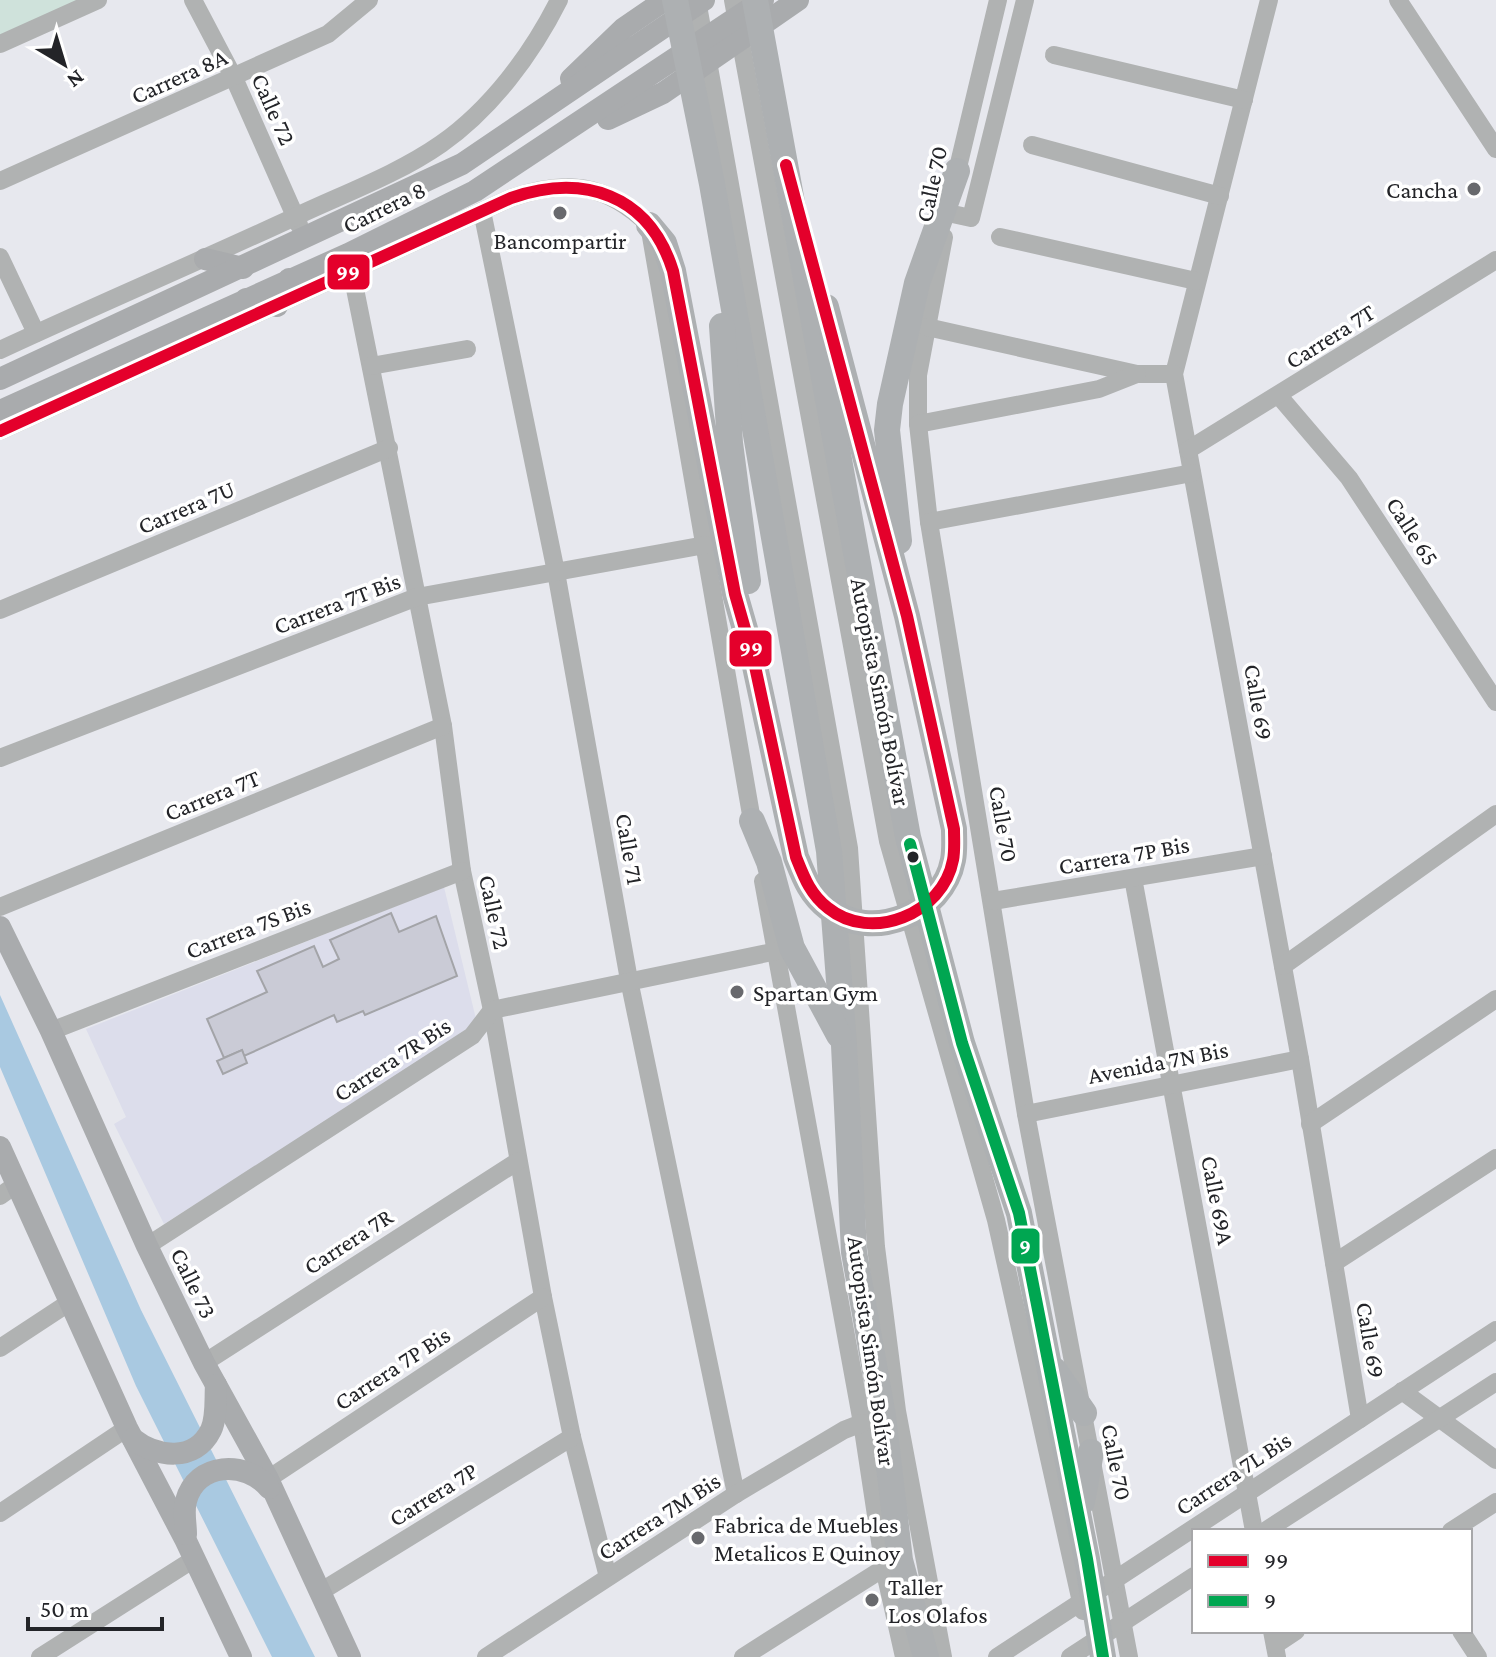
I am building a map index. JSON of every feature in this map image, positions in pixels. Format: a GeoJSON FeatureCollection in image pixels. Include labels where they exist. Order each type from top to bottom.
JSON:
{"type":"FeatureCollection","features":[{"type":"Feature","properties":{"kind":"highway","name":"Autopista Simón Bolívar"},"geometry":{"type":"LineString","coordinates":[[675,0],[722,182],[829,851],[844,1045],[854,1252],[872,1419],[892,1564],[926,1657]]}},
{"type":"Feature","properties":{"kind":"highway","name":"Autopista Simón Bolívar"},"geometry":{"type":"LineString","coordinates":[[755,0],[775,168],[908,837],[962,1043],[1019,1213],[1079,1517],[1095,1649]]}},
{"type":"Feature","properties":{"kind":"highway"},"geometry":{"type":"LineString","coordinates":[[649,225],[664,243],[673,271],[735,594],[753,657],[796,857],[807,886],[829,909],[857,922],[889,923],[918,912],[941,890],[953,861],[954,829],[907,616],[775,168]]}},
{"type":"Feature","properties":{"kind":"highway"},"geometry":{"type":"LineString","coordinates":[[907,616],[887,430],[917,283],[957,171]]}},
{"type":"Feature","properties":{"kind":"highway"},"geometry":{"type":"LineString","coordinates":[[722,182],[730,443],[749,590],[753,657]]}},
{"type":"Feature","properties":{"kind":"highway"},"geometry":{"type":"LineString","coordinates":[[752,821],[769,862],[792,948],[844,1045]]}},
{"type":"Feature","properties":{"kind":"highway"},"geometry":{"type":"LineString","coordinates":[[1048,1361],[1084,1413]]}},
{"type":"Feature","properties":{"kind":"highway"},"geometry":{"type":"LineString","coordinates":[[869,1468],[872,1419]]}},
{"type":"Feature","properties":{"kind":"highway"},"geometry":{"type":"LineString","coordinates":[[1079,1517],[1091,1452]]}},
{"type":"Feature","properties":{"kind":"highway"},"geometry":{"type":"LineString","coordinates":[[873,1496],[892,1564]]}},
{"type":"Feature","properties":{"kind":"main road"},"geometry":{"type":"LineString","coordinates":[[523,126],[624,28],[665,0]]}},
{"type":"Feature","properties":{"kind":"main road","name":"Carrera 8"},"geometry":{"type":"LineString","coordinates":[[0,379],[305,240],[462,164],[523,126],[704,0]]}},
{"type":"Feature","properties":{"kind":"main road","name":"Carrera 8"},"geometry":{"type":"LineString","coordinates":[[0,411],[289,279],[350,263],[541,149],[763,0]]}},
{"type":"Feature","properties":{"kind":"main road"},"geometry":{"type":"LineString","coordinates":[[541,149],[663,93],[798,0]]}},
{"type":"Feature","properties":{"kind":"main road"},"geometry":{"type":"LineString","coordinates":[[205,259],[243,268]]}},
{"type":"Feature","properties":{"kind":"main road"},"geometry":{"type":"LineString","coordinates":[[246,299],[277,306],[289,279]]}},
{"type":"Feature","properties":{"kind":"main road","name":"Calle 73"},"geometry":{"type":"LineString","coordinates":[[0,927],[51,1031],[147,1246],[350,1657]]}},
{"type":"Feature","properties":{"kind":"main road"},"geometry":{"type":"LineString","coordinates":[[0,1147],[9,1190],[70,1302],[130,1434],[241,1657]]}},
{"type":"Feature","properties":{"kind":"main road"},"geometry":{"type":"LineString","coordinates":[[130,1434],[152,1452],[169,1456],[186,1451],[207,1437],[214,1419],[216,1384]]}},
{"type":"Feature","properties":{"kind":"main road"},"geometry":{"type":"LineString","coordinates":[[190,1550],[184,1511],[190,1491],[209,1474],[229,1468],[266,1483]]}},
{"type":"Feature","properties":{"kind":"street"},"geometry":{"type":"LineString","coordinates":[[0,44],[98,0]]}},
{"type":"Feature","properties":{"kind":"street","name":"Calle 72"},"geometry":{"type":"LineString","coordinates":[[193,0],[234,78],[305,240]]}},
{"type":"Feature","properties":{"kind":"street","name":"Carrera 8A"},"geometry":{"type":"LineString","coordinates":[[0,181],[328,34],[369,0]]}},
{"type":"Feature","properties":{"kind":"street","name":"Carrera 8"},"geometry":{"type":"LineString","coordinates":[[0,350],[295,217],[395,170],[441,144],[481,110],[526,57],[559,0]]}},
{"type":"Feature","properties":{"kind":"street"},"geometry":{"type":"LineString","coordinates":[[697,0],[722,182],[849,848],[876,1247],[897,1411],[943,1657]]}},
{"type":"Feature","properties":{"kind":"street"},"geometry":{"type":"LineString","coordinates":[[733,0],[775,168],[888,841],[996,1220],[1087,1598]]}},
{"type":"Feature","properties":{"kind":"street","name":"Calle 70"},"geometry":{"type":"LineString","coordinates":[[998,0],[948,213],[918,375],[918,424],[929,522],[1026,1114],[1129,1657]]}},
{"type":"Feature","properties":{"kind":"street"},"geometry":{"type":"LineString","coordinates":[[948,213],[971,218],[1025,0]]}},
{"type":"Feature","properties":{"kind":"street"},"geometry":{"type":"LineString","coordinates":[[1398,0],[1496,149]]}},
{"type":"Feature","properties":{"kind":"street","name":"Calle 69"},"geometry":{"type":"LineString","coordinates":[[1265,1],[1244,100],[1174,374],[1300,1059],[1360,1419]]}},
{"type":"Feature","properties":{"kind":"street"},"geometry":{"type":"LineString","coordinates":[[1054,55],[1244,100]]}},
{"type":"Feature","properties":{"kind":"street"},"geometry":{"type":"LineString","coordinates":[[982,73],[1006,77]]}},
{"type":"Feature","properties":{"kind":"street"},"geometry":{"type":"LineString","coordinates":[[965,139],[991,140]]}},
{"type":"Feature","properties":{"kind":"street"},"geometry":{"type":"LineString","coordinates":[[1032,145],[1220,196]]}},
{"type":"Feature","properties":{"kind":"street","name":"Carrera 8"},"geometry":{"type":"LineString","coordinates":[[0,431],[277,306],[350,263],[541,188],[573,186],[619,200],[649,225]]}},
{"type":"Feature","properties":{"kind":"street","name":"Calle 71"},"geometry":{"type":"LineString","coordinates":[[482,211],[556,572],[629,980],[736,1494]]}},
{"type":"Feature","properties":{"kind":"street"},"geometry":{"type":"LineString","coordinates":[[649,225],[752,821],[872,1419]]}},
{"type":"Feature","properties":{"kind":"street"},"geometry":{"type":"LineString","coordinates":[[1000,237],[1196,281]]}},
{"type":"Feature","properties":{"kind":"street"},"geometry":{"type":"LineString","coordinates":[[0,257],[36,333]]}},
{"type":"Feature","properties":{"kind":"street","name":"Carrera 7T"},"geometry":{"type":"LineString","coordinates":[[1188,450],[1496,260]]}},
{"type":"Feature","properties":{"kind":"street","name":"Calle 72"},"geometry":{"type":"LineString","coordinates":[[350,263],[443,726],[462,871],[492,1010],[543,1297],[572,1437],[608,1577]]}},
{"type":"Feature","properties":{"kind":"street"},"geometry":{"type":"LineString","coordinates":[[927,327],[1137,374],[1174,374]]}},
{"type":"Feature","properties":{"kind":"street"},"geometry":{"type":"LineString","coordinates":[[371,366],[467,349]]}},
{"type":"Feature","properties":{"kind":"street"},"geometry":{"type":"LineString","coordinates":[[918,424],[1099,389],[1137,374]]}},
{"type":"Feature","properties":{"kind":"street","name":"Calle 65"},"geometry":{"type":"LineString","coordinates":[[1279,396],[1349,478],[1496,702]]}},
{"type":"Feature","properties":{"kind":"street","name":"Carrera 7U"},"geometry":{"type":"LineString","coordinates":[[0,610],[389,448]]}},
{"type":"Feature","properties":{"kind":"street"},"geometry":{"type":"LineString","coordinates":[[929,522],[1192,473]]}},
{"type":"Feature","properties":{"kind":"street","name":"Carrera 7T Bis"},"geometry":{"type":"LineString","coordinates":[[0,758],[417,597],[705,545]]}},
{"type":"Feature","properties":{"kind":"street","name":"Carrera 7T"},"geometry":{"type":"LineString","coordinates":[[0,907],[443,726]]}},
{"type":"Feature","properties":{"kind":"street"},"geometry":{"type":"LineString","coordinates":[[1283,966],[1496,814]]}},
{"type":"Feature","properties":{"kind":"street","name":"Carrera 7P Bis"},"geometry":{"type":"LineString","coordinates":[[993,901],[1263,856]]}},
{"type":"Feature","properties":{"kind":"street","name":"Carrera 7S Bis"},"geometry":{"type":"LineString","coordinates":[[51,1031],[462,871]]}},
{"type":"Feature","properties":{"kind":"street","name":"Calle 69A"},"geometry":{"type":"LineString","coordinates":[[1133,878],[1254,1529]]}},
{"type":"Feature","properties":{"kind":"street"},"geometry":{"type":"LineString","coordinates":[[492,1010],[777,951]]}},
{"type":"Feature","properties":{"kind":"street"},"geometry":{"type":"LineString","coordinates":[[1310,1124],[1496,999]]}},
{"type":"Feature","properties":{"kind":"street","name":"Carrera 7R Bis"},"geometry":{"type":"LineString","coordinates":[[147,1246],[472,1036],[492,1010]]}},
{"type":"Feature","properties":{"kind":"street","name":"Avenida 7N Bis"},"geometry":{"type":"LineString","coordinates":[[1026,1114],[1300,1059]]}},
{"type":"Feature","properties":{"kind":"street"},"geometry":{"type":"LineString","coordinates":[[1334,1263],[1496,1158]]}},
{"type":"Feature","properties":{"kind":"street","name":"Carrera 7R"},"geometry":{"type":"LineString","coordinates":[[204,1363],[518,1161]]}},
{"type":"Feature","properties":{"kind":"street","name":"Carrera 7P Bis"},"geometry":{"type":"LineString","coordinates":[[266,1483],[543,1297]]}},
{"type":"Feature","properties":{"kind":"street"},"geometry":{"type":"LineString","coordinates":[[0,1348],[70,1302]]}},
{"type":"Feature","properties":{"kind":"street","name":"Carrera 7L Bis"},"geometry":{"type":"LineString","coordinates":[[1192,1529],[1496,1330]]}},
{"type":"Feature","properties":{"kind":"street"},"geometry":{"type":"LineString","coordinates":[[1268,1529],[1496,1382]]}},
{"type":"Feature","properties":{"kind":"street"},"geometry":{"type":"LineString","coordinates":[[1402,1391],[1496,1460]]}},
{"type":"Feature","properties":{"kind":"street","name":"Carrera 7M Bis"},"geometry":{"type":"LineString","coordinates":[[486,1657],[736,1494],[844,1430],[872,1419]]}},
{"type":"Feature","properties":{"kind":"street"},"geometry":{"type":"LineString","coordinates":[[0,1513],[130,1434]]}},
{"type":"Feature","properties":{"kind":"street","name":"Carrera 7P"},"geometry":{"type":"LineString","coordinates":[[320,1592],[572,1437]]}},
{"type":"Feature","properties":{"kind":"street"},"geometry":{"type":"LineString","coordinates":[[869,1468],[873,1496]]}},
{"type":"Feature","properties":{"kind":"street"},"geometry":{"type":"LineString","coordinates":[[1454,1529],[1496,1502]]}},
{"type":"Feature","properties":{"kind":"street","name":"Carrera 7L Bis"},"geometry":{"type":"LineString","coordinates":[[997,1657],[1192,1529]]}},
{"type":"Feature","properties":{"kind":"street"},"geometry":{"type":"LineString","coordinates":[[40,1657],[190,1550]]}},
{"type":"Feature","properties":{"kind":"street"},"geometry":{"type":"LineString","coordinates":[[743,1657],[892,1564],[904,1657]]}},
{"type":"Feature","properties":{"kind":"street"},"geometry":{"type":"LineString","coordinates":[[1070,1657],[1095,1649],[1122,1623],[1192,1577]]}},
{"type":"Feature","properties":{"kind":"street"},"geometry":{"type":"LineString","coordinates":[[1275,1644],[1293,1633]]}},
{"type":"Feature","properties":{"kind":"street"},"geometry":{"type":"LineString","coordinates":[[1462,1633],[1478,1657]]}},
{"type":"Feature","properties":{"kind":"shaded area"},"geometry":{"type":"Polygon","coordinates":[[[0,0],[98,0],[0,44],[0,0]]]}},
{"type":"Feature","properties":{"kind":"shaded area"},"geometry":{"type":"Polygon","coordinates":[[[444,887],[476,1019],[467,1032],[164,1224],[114,1124],[126,1117],[86,1029],[444,887]]]}},
{"type":"Feature","properties":{"kind":"water"},"geometry":{"type":"Polygon","coordinates":[[[0,995],[141,1310],[315,1657],[272,1657],[136,1386],[0,1067],[0,995]]]}},
{"type":"Feature","properties":{"kind":"building"},"geometry":{"type":"Polygon","coordinates":[[[391,913],[399,932],[436,916],[457,976],[365,1015],[363,1011],[337,1022],[334,1015],[244,1056],[242,1050],[224,1058],[207,1019],[267,992],[257,971],[314,946],[323,967],[339,959],[330,940],[391,913]]]}},
{"type":"Feature","properties":{"kind":"building"},"geometry":{"type":"Polygon","coordinates":[[[242,1050],[247,1063],[223,1074],[217,1061],[242,1050]]]}},
{"type":"Feature","properties":{"kind":"transit line","name":"99"},"geometry":{"type":"LineString","coordinates":[[0,431],[511,198],[563,188],[610,196],[630,207],[648,224],[662,245],[673,271],[735,594],[753,657],[796,857],[817,897],[845,918],[864,923],[903,917],[920,908],[947,879],[954,856],[954,829],[907,616],[786,165]]}},
{"type":"Feature","properties":{"kind":"transit line","name":"9"},"geometry":{"type":"LineString","coordinates":[[910,844],[962,1043],[1019,1213],[1087,1559],[1103,1657]]}},
{"type":"Feature","properties":{"kind":"place","name":"Cancha"},"geometry":{"type":"Point","coordinates":[1474,189]}},
{"type":"Feature","properties":{"kind":"place","name":"Bancompartir"},"geometry":{"type":"Point","coordinates":[560,213]}},
{"type":"Feature","properties":{"kind":"place","name":"Spartan Gym"},"geometry":{"type":"Point","coordinates":[737,992]}},
{"type":"Feature","properties":{"kind":"place","name":"Fabrica de Muebles Metalicos E Quinoy"},"geometry":{"type":"Point","coordinates":[698,1538]}},
{"type":"Feature","properties":{"kind":"place","name":"Taller Los Olafos"},"geometry":{"type":"Point","coordinates":[872,1600]}}]}
